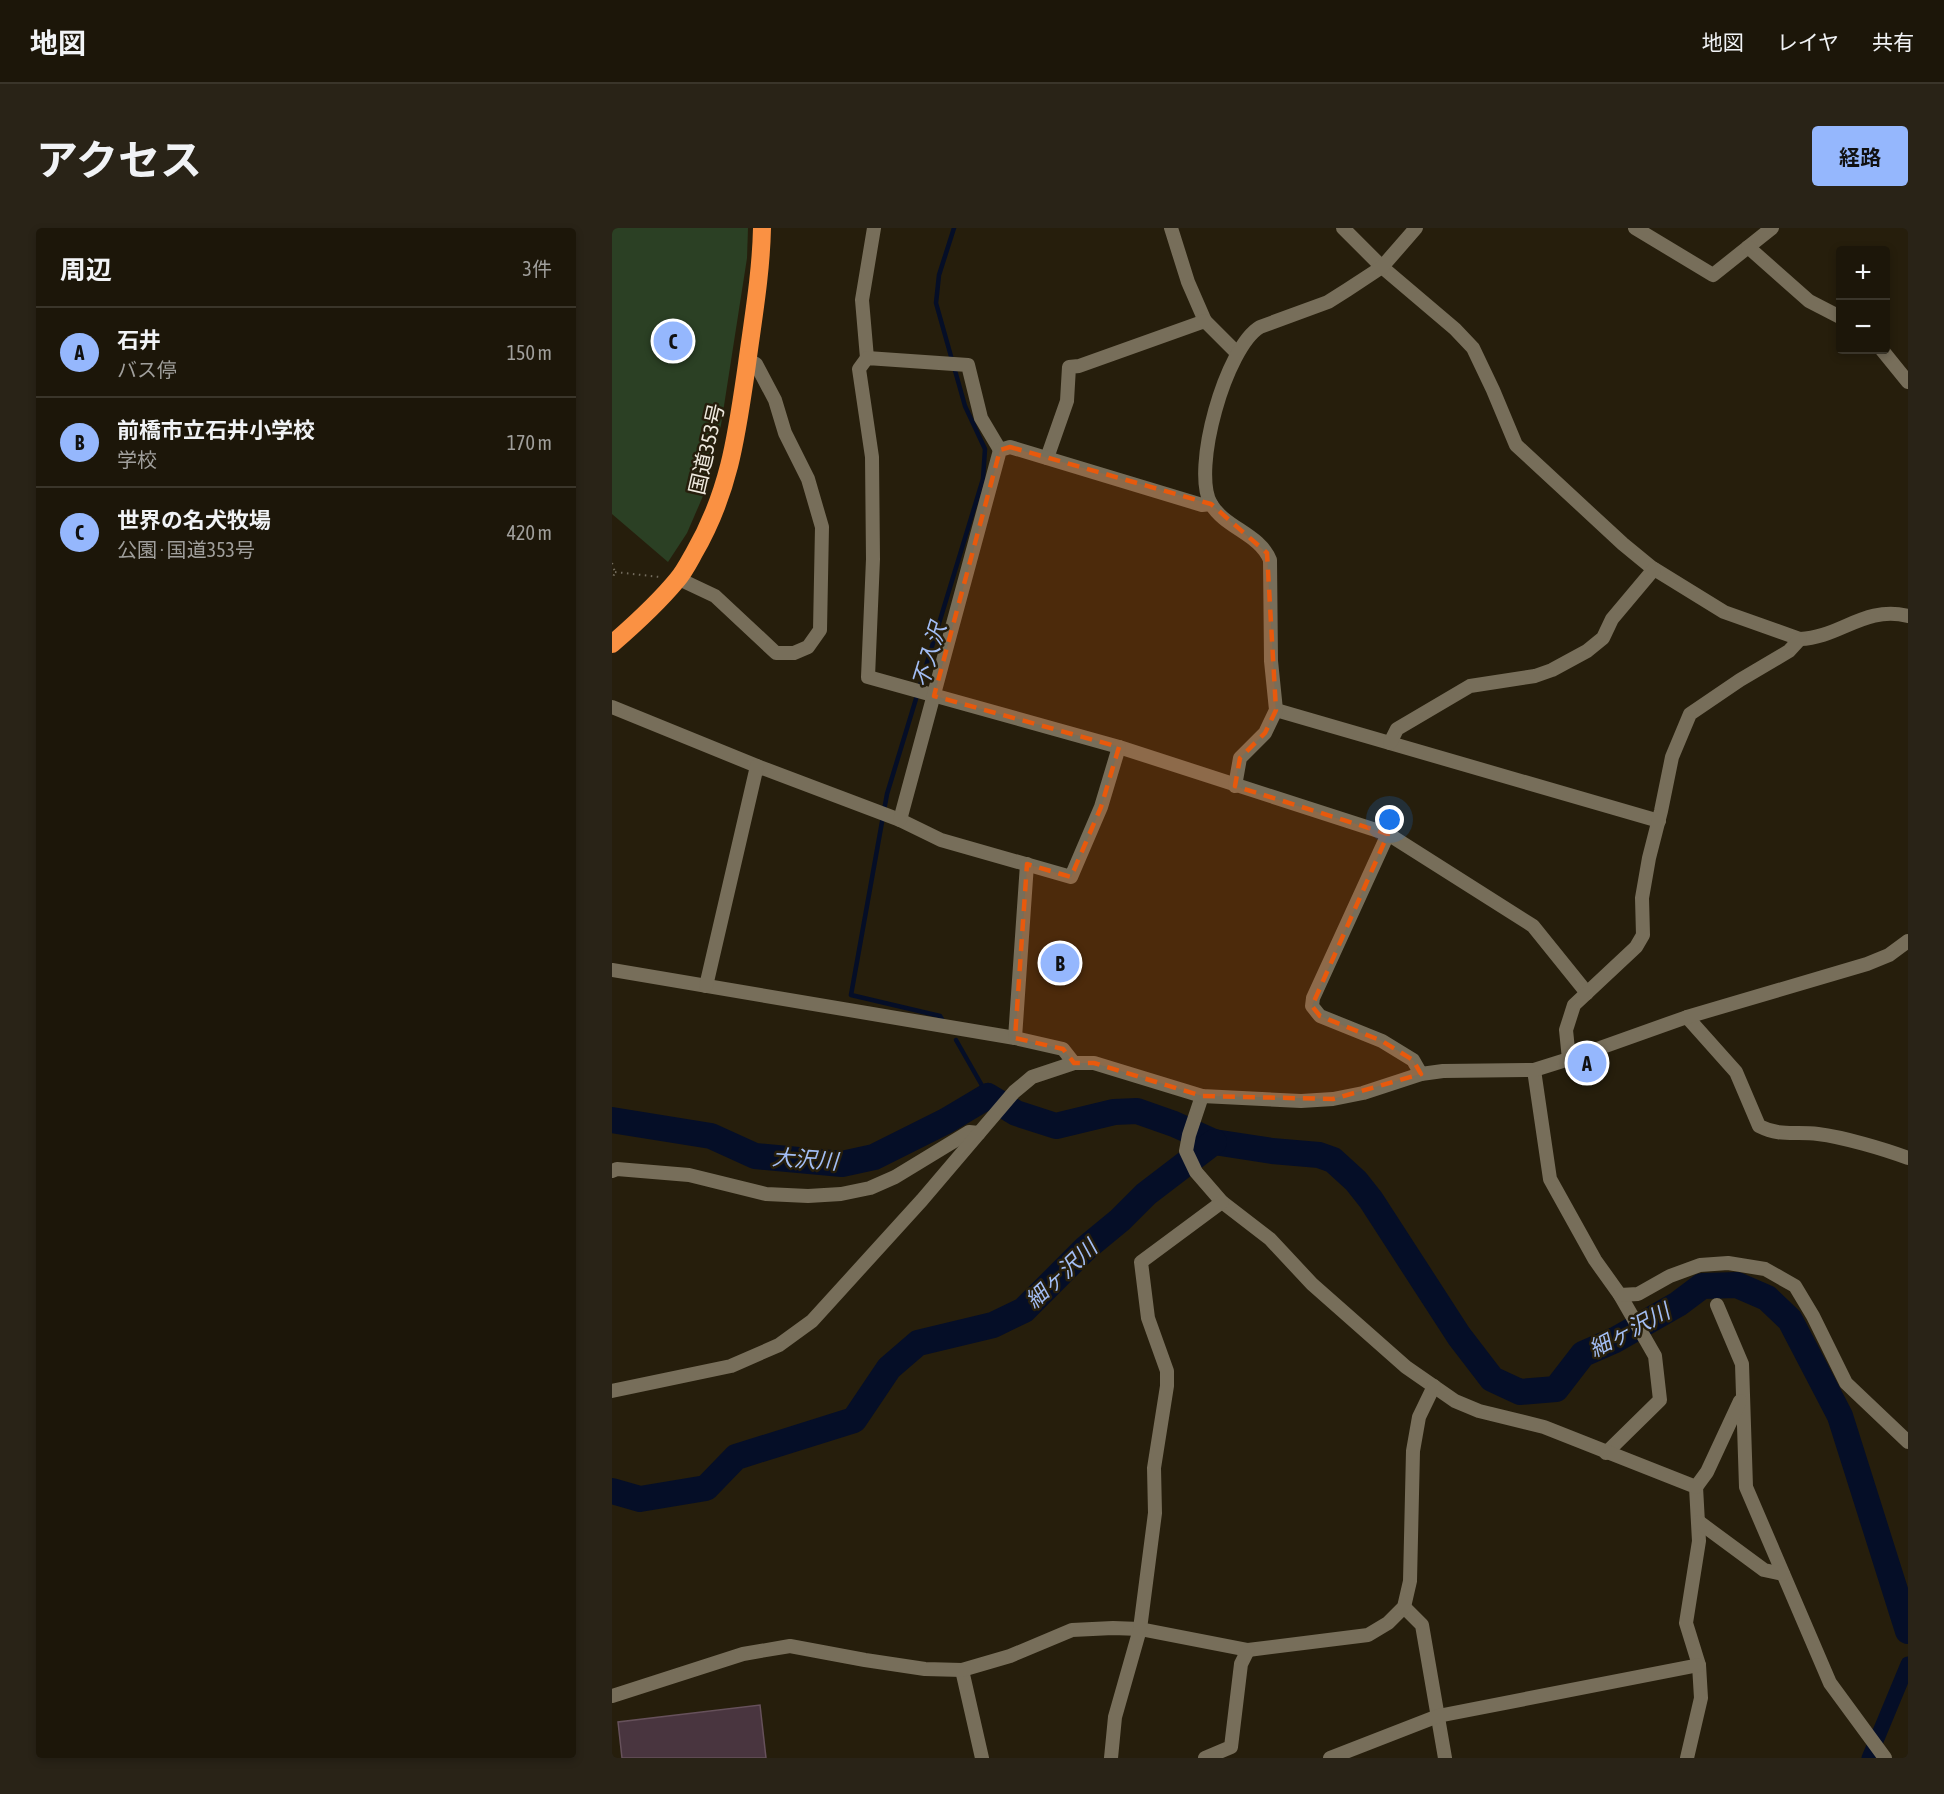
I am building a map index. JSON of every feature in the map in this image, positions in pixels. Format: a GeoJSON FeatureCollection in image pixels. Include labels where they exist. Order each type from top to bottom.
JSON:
{"type":"FeatureCollection","features":[{"type":"Feature","properties":{"kind":"highway","name":"国道353号"},"geometry":{"type":"LineString","coordinates":[[612,644],[679,579],[705,533],[728,473],[736,437],[759,279],[762,228]]}},
{"type":"Feature","properties":{"kind":"street"},"geometry":{"type":"LineString","coordinates":[[874,228],[862,300],[867,358],[859,369],[872,457],[873,559],[868,677],[1119,747],[1388,834],[1533,926],[1587,993]]}},
{"type":"Feature","properties":{"kind":"street"},"geometry":{"type":"LineString","coordinates":[[1170,228],[1188,282],[1205,321],[1237,353]]}},
{"type":"Feature","properties":{"kind":"street"},"geometry":{"type":"LineString","coordinates":[[1343,228],[1382,267],[1455,328],[1473,348],[1516,445],[1623,544],[1654,568],[1724,612],[1800,639],[1812,639],[1872,614],[1908,616]]}},
{"type":"Feature","properties":{"kind":"street"},"geometry":{"type":"LineString","coordinates":[[1235,786],[1240,758],[1265,733],[1276,710],[1271,661],[1270,560],[1261,546],[1224,518],[1211,504],[1206,487],[1208,440],[1223,385],[1237,353],[1252,332],[1328,302],[1382,267],[1416,228]]}},
{"type":"Feature","properties":{"kind":"street"},"geometry":{"type":"LineString","coordinates":[[1635,228],[1713,275],[1772,228]]}},
{"type":"Feature","properties":{"kind":"street"},"geometry":{"type":"LineString","coordinates":[[1748,247],[1809,300],[1836,315]]}},
{"type":"Feature","properties":{"kind":"street"},"geometry":{"type":"LineString","coordinates":[[1047,458],[1067,401],[1069,367],[1079,366],[1205,321]]}},
{"type":"Feature","properties":{"kind":"street"},"geometry":{"type":"LineString","coordinates":[[1885,354],[1908,382]]}},
{"type":"Feature","properties":{"kind":"street"},"geometry":{"type":"LineString","coordinates":[[867,358],[968,365],[981,418],[1000,450],[934,696],[888,817]]}},
{"type":"Feature","properties":{"kind":"street"},"geometry":{"type":"LineString","coordinates":[[679,579],[714,596],[776,653],[794,653],[808,647],[820,630],[822,527],[808,479],[785,434],[775,400],[756,364],[747,359]]}},
{"type":"Feature","properties":{"kind":"street"},"geometry":{"type":"LineString","coordinates":[[1000,450],[1010,447],[1202,505],[1211,504]]}},
{"type":"Feature","properties":{"kind":"street"},"geometry":{"type":"LineString","coordinates":[[1390,742],[1396,729],[1470,686],[1535,676],[1552,670],[1587,651],[1603,638],[1612,619],[1654,568]]}},
{"type":"Feature","properties":{"kind":"street"},"geometry":{"type":"LineString","coordinates":[[1569,1059],[1566,1030],[1574,1005],[1636,947],[1643,935],[1642,898],[1649,858],[1672,757],[1690,714],[1740,680],[1790,651],[1800,639]]}},
{"type":"Feature","properties":{"kind":"street"},"geometry":{"type":"LineString","coordinates":[[612,707],[941,840],[1071,877],[1101,807],[1119,747]]}},
{"type":"Feature","properties":{"kind":"street"},"geometry":{"type":"LineString","coordinates":[[1276,710],[1659,821]]}},
{"type":"Feature","properties":{"kind":"street"},"geometry":{"type":"LineString","coordinates":[[706,986],[757,766]]}},
{"type":"Feature","properties":{"kind":"street"},"geometry":{"type":"LineString","coordinates":[[1388,834],[1313,998],[1312,1006],[1320,1016],[1382,1041],[1413,1060],[1420,1074]]}},
{"type":"Feature","properties":{"kind":"street"},"geometry":{"type":"LineString","coordinates":[[1015,1038],[1027,864]]}},
{"type":"Feature","properties":{"kind":"street"},"geometry":{"type":"LineString","coordinates":[[612,1391],[731,1366],[779,1345],[812,1321],[922,1200],[1014,1092],[1032,1077],[1074,1063],[1094,1063],[1202,1096],[1301,1101],[1363,1094],[1420,1074],[1443,1071],[1534,1070],[1687,1017],[1867,964],[1889,955],[1908,941]]}},
{"type":"Feature","properties":{"kind":"street"},"geometry":{"type":"LineString","coordinates":[[612,970],[1015,1038],[1063,1049],[1074,1063]]}},
{"type":"Feature","properties":{"kind":"street"},"geometry":{"type":"LineString","coordinates":[[1687,1017],[1736,1072],[1759,1126],[1773,1133],[1818,1134],[1908,1158]]}},
{"type":"Feature","properties":{"kind":"street"},"geometry":{"type":"LineString","coordinates":[[1534,1070],[1550,1179],[1595,1260],[1620,1295],[1655,1356],[1660,1400],[1606,1453]]}},
{"type":"Feature","properties":{"kind":"street"},"geometry":{"type":"LineString","coordinates":[[1202,1096],[1186,1151],[1196,1172],[1222,1202],[1270,1239],[1312,1284],[1406,1367],[1455,1401],[1479,1411],[1544,1427],[1696,1487]]}},
{"type":"Feature","properties":{"kind":"street"},"geometry":{"type":"LineString","coordinates":[[612,1171],[617,1169],[689,1175],[766,1194],[808,1196],[841,1194],[895,1177],[969,1132],[979,1133]]}},
{"type":"Feature","properties":{"kind":"street"},"geometry":{"type":"LineString","coordinates":[[1111,1758],[1116,1717],[1140,1629],[1155,1513],[1154,1468],[1167,1386],[1167,1371],[1148,1318],[1141,1262],[1222,1202]]}},
{"type":"Feature","properties":{"kind":"street"},"geometry":{"type":"LineString","coordinates":[[1620,1295],[1638,1294],[1670,1276],[1700,1265],[1728,1263],[1765,1269],[1795,1286],[1813,1316],[1846,1383],[1908,1442]]}},
{"type":"Feature","properties":{"kind":"street"},"geometry":{"type":"LineString","coordinates":[[1717,1305],[1742,1365],[1746,1487],[1830,1683],[1885,1758]]}},
{"type":"Feature","properties":{"kind":"street"},"geometry":{"type":"LineString","coordinates":[[612,1696],[742,1654],[790,1646],[925,1669],[962,1670],[1010,1656],[1072,1630],[1140,1629],[1248,1650],[1368,1635],[1388,1623],[1404,1607],[1410,1581],[1413,1452],[1419,1417],[1434,1386]]}},
{"type":"Feature","properties":{"kind":"street"},"geometry":{"type":"LineString","coordinates":[[1687,1758],[1701,1698],[1699,1665],[1686,1623],[1699,1541],[1696,1487],[1707,1473],[1743,1394]]}},
{"type":"Feature","properties":{"kind":"street"},"geometry":{"type":"LineString","coordinates":[[1699,1522],[1764,1570],[1783,1574]]}},
{"type":"Feature","properties":{"kind":"street"},"geometry":{"type":"LineString","coordinates":[[1404,1607],[1422,1625],[1445,1758]]}},
{"type":"Feature","properties":{"kind":"street"},"geometry":{"type":"LineString","coordinates":[[1205,1758],[1231,1747],[1241,1664],[1248,1650]]}},
{"type":"Feature","properties":{"kind":"street"},"geometry":{"type":"LineString","coordinates":[[1330,1758],[1438,1716],[1699,1665]]}},
{"type":"Feature","properties":{"kind":"street"},"geometry":{"type":"LineString","coordinates":[[962,1670],[981,1758]]}},
{"type":"Feature","properties":{"kind":"path"},"geometry":{"type":"LineString","coordinates":[[612,563],[615,572],[612,580]]}},
{"type":"Feature","properties":{"kind":"path"},"geometry":{"type":"LineString","coordinates":[[615,572],[679,579]]}},
{"type":"Feature","properties":{"kind":"highlighted area"},"geometry":{"type":"Polygon","coordinates":[[[1010,447],[1211,504],[1267,553],[1276,710],[1265,733],[1240,758],[1235,786],[1388,834],[1312,1006],[1320,1016],[1382,1041],[1413,1060],[1421,1074],[1333,1099],[1202,1096],[1094,1063],[1074,1063],[1063,1049],[1015,1038],[1027,864],[1071,877],[1101,807],[1119,747],[934,696],[1000,450],[1010,447]]]}},
{"type":"Feature","properties":{"kind":"green space"},"geometry":{"type":"Polygon","coordinates":[[[612,228],[748,228],[747,258],[721,425],[703,496],[687,533],[668,562],[612,514],[612,228]]]}},
{"type":"Feature","properties":{"kind":"building"},"geometry":{"type":"Polygon","coordinates":[[[760,1705],[766,1758],[622,1758],[618,1722],[760,1705]]]}},
{"type":"Feature","properties":{"kind":"waterway","name":"不入沢"},"geometry":{"type":"LineString","coordinates":[[943,1021],[940,1016],[851,995],[887,794],[983,479],[985,449],[965,406],[936,303],[939,275],[954,228]]}},
{"type":"Feature","properties":{"kind":"waterway","name":"不入沢"},"geometry":{"type":"LineString","coordinates":[[956,1040],[988,1096]]}},
{"type":"Feature","properties":{"kind":"waterway","name":"細ヶ沢川"},"geometry":{"type":"LineString","coordinates":[[612,1120],[711,1136],[755,1156],[842,1164],[874,1157],[946,1121],[988,1096],[1016,1113],[1056,1126],[1114,1112],[1137,1111],[1214,1142],[1272,1151],[1319,1155],[1333,1160],[1356,1181],[1371,1200],[1459,1336],[1492,1379],[1520,1392],[1556,1389],[1583,1354],[1615,1340],[1678,1304],[1702,1286],[1737,1285],[1767,1298],[1790,1320],[1840,1416],[1908,1631]]}},
{"type":"Feature","properties":{"kind":"waterway","name":"細ヶ沢川"},"geometry":{"type":"LineString","coordinates":[[612,1491],[640,1499],[706,1488],[736,1457],[854,1420],[889,1368],[918,1343],[993,1325],[1024,1310],[1086,1248],[1120,1220],[1146,1194],[1214,1142]]}},
{"type":"Feature","properties":{"kind":"waterway"},"geometry":{"type":"LineString","coordinates":[[1869,1758],[1908,1664]]}},
{"type":"Feature","properties":{"kind":"place","name":"世界の名犬牧場"},"geometry":{"type":"Point","coordinates":[673,341]}},
{"type":"Feature","properties":{"kind":"place","name":"前橋市立石井小学校"},"geometry":{"type":"Point","coordinates":[1060,963]}},
{"type":"Feature","properties":{"kind":"place","name":"石井"},"geometry":{"type":"Point","coordinates":[1587,1063]}},
{"type":"Feature","properties":{"kind":"water label","name":"大沢川"},"geometry":{"type":"Point","coordinates":[805,1159]}}]}
